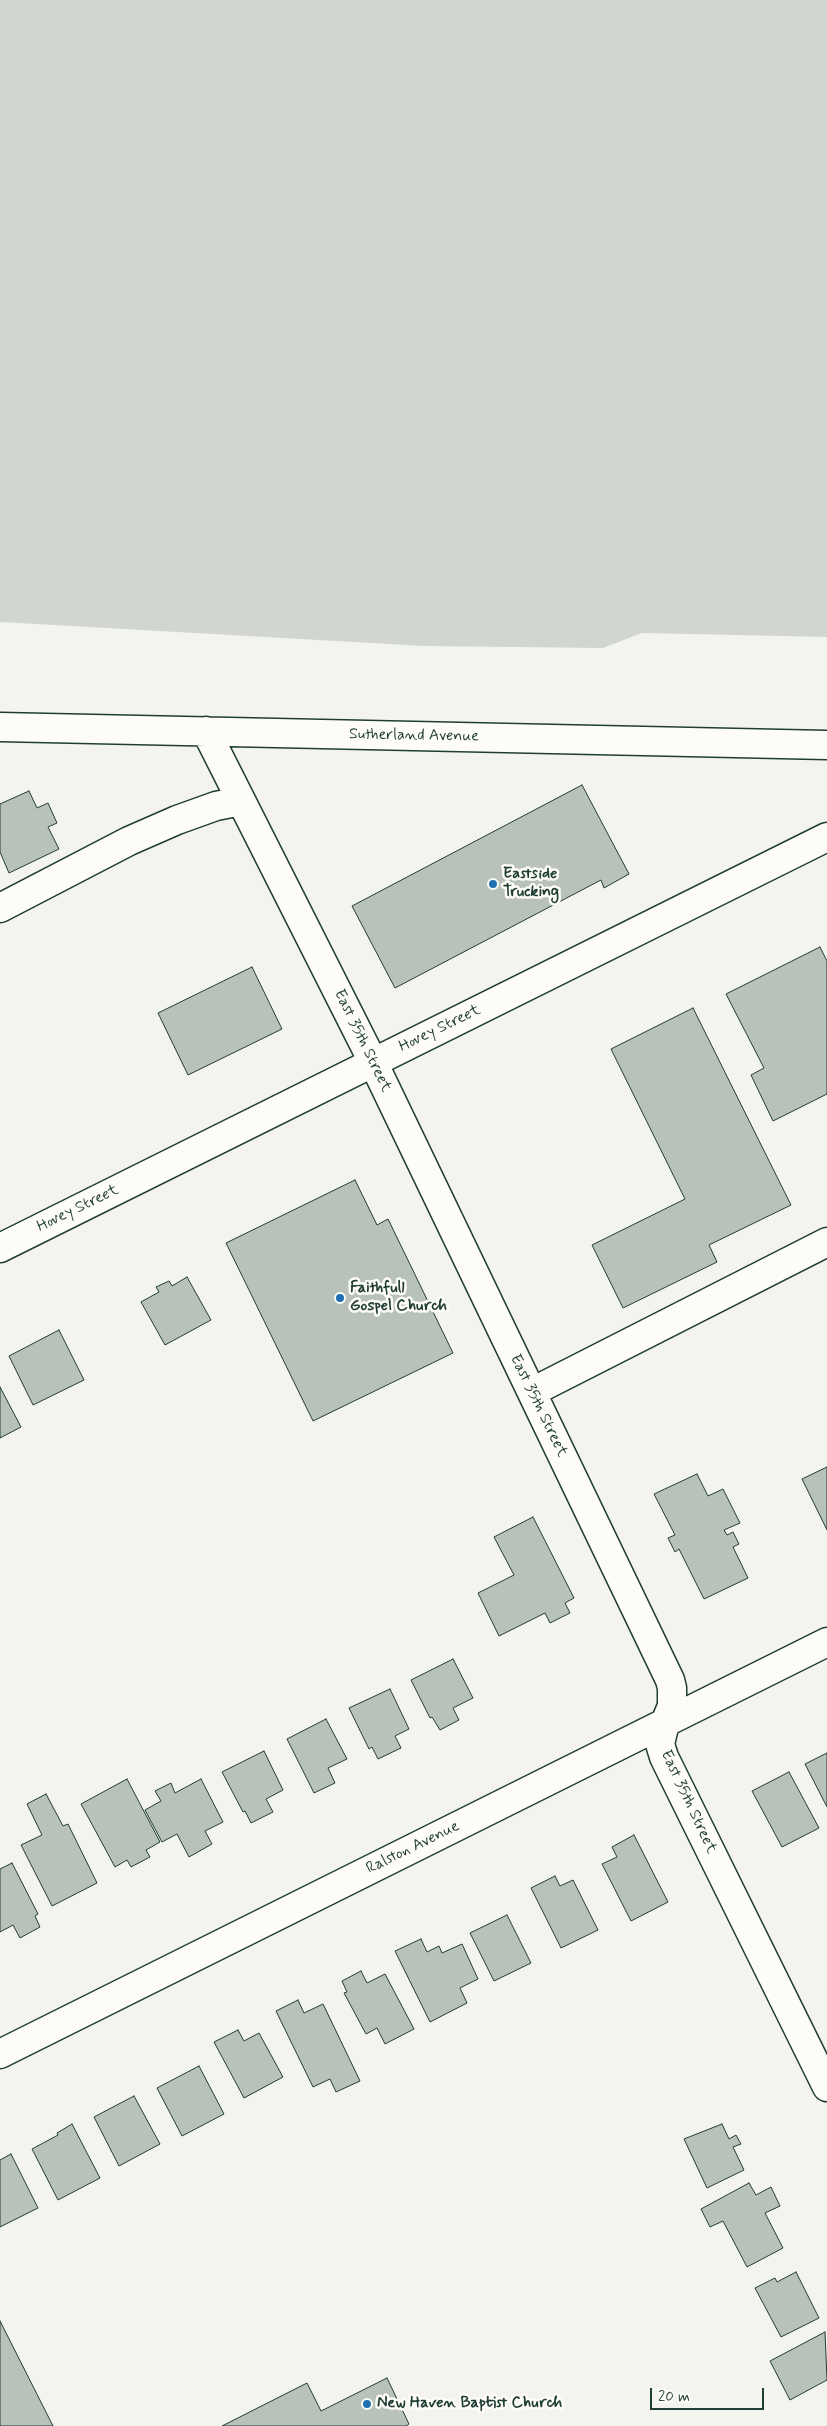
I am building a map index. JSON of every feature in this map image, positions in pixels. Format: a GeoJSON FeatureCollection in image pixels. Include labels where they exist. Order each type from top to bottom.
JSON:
{"type":"FeatureCollection","features":[{"type":"Feature","properties":{"kind":"street","name":"Sutherland Avenue"},"geometry":{"type":"LineString","coordinates":[[0,727],[827,746]]}},
{"type":"Feature","properties":{"kind":"street","name":"East 35th Street"},"geometry":{"type":"LineString","coordinates":[[206,731],[373,1062],[670,1680],[672,1700],[660,1744],[664,1756],[827,2087]]}},
{"type":"Feature","properties":{"kind":"street"},"geometry":{"type":"LineString","coordinates":[[0,908],[129,841],[177,820],[216,806],[241,801]]}},
{"type":"Feature","properties":{"kind":"street","name":"Hovey Street"},"geometry":{"type":"LineString","coordinates":[[0,1248],[827,837]]}},
{"type":"Feature","properties":{"kind":"street"},"geometry":{"type":"LineString","coordinates":[[532,1392],[827,1242]]}},
{"type":"Feature","properties":{"kind":"street","name":"Ralston Avenue"},"geometry":{"type":"LineString","coordinates":[[0,2054],[827,1642]]}},
{"type":"Feature","properties":{"kind":"shaded area"},"geometry":{"type":"Polygon","coordinates":[[[0,0],[827,0],[827,637],[642,633],[603,648],[425,646],[0,622],[0,0]]]}},
{"type":"Feature","properties":{"kind":"building","name":"Eastside Trucking"},"geometry":{"type":"Polygon","coordinates":[[[582,785],[629,874],[604,888],[601,880],[395,988],[352,906],[582,785]]]}},
{"type":"Feature","properties":{"kind":"building"},"geometry":{"type":"Polygon","coordinates":[[[29,791],[37,808],[48,803],[57,823],[48,827],[59,849],[9,873],[0,852],[0,804],[29,791]]]}},
{"type":"Feature","properties":{"kind":"building"},"geometry":{"type":"Polygon","coordinates":[[[820,947],[827,961],[827,1094],[773,1121],[751,1075],[764,1068],[726,994],[820,947]]]}},
{"type":"Feature","properties":{"kind":"building"},"geometry":{"type":"Polygon","coordinates":[[[252,967],[282,1029],[188,1075],[158,1013],[252,967]]]}},
{"type":"Feature","properties":{"kind":"building"},"geometry":{"type":"Polygon","coordinates":[[[693,1008],[791,1205],[709,1245],[717,1262],[623,1308],[592,1245],[685,1199],[611,1049],[693,1008]]]}},
{"type":"Feature","properties":{"kind":"building","name":"Faithfull Gospel Church"},"geometry":{"type":"Polygon","coordinates":[[[355,1180],[377,1225],[388,1219],[453,1353],[313,1421],[226,1243],[355,1180]]]}},
{"type":"Feature","properties":{"kind":"building"},"geometry":{"type":"Polygon","coordinates":[[[187,1277],[211,1320],[165,1345],[141,1302],[159,1292],[156,1287],[169,1281],[172,1286],[187,1277]]]}},
{"type":"Feature","properties":{"kind":"building"},"geometry":{"type":"Polygon","coordinates":[[[59,1330],[84,1380],[33,1405],[9,1356],[59,1330]]]}},
{"type":"Feature","properties":{"kind":"building"},"geometry":{"type":"Polygon","coordinates":[[[0,1387],[21,1427],[0,1438],[0,1387]]]}},
{"type":"Feature","properties":{"kind":"building"},"geometry":{"type":"Polygon","coordinates":[[[827,1467],[827,1530],[802,1479],[827,1467]]]}},
{"type":"Feature","properties":{"kind":"building"},"geometry":{"type":"Polygon","coordinates":[[[697,1474],[708,1496],[723,1489],[740,1523],[724,1530],[727,1535],[733,1532],[739,1544],[733,1547],[748,1578],[704,1599],[679,1549],[675,1552],[668,1538],[675,1535],[654,1494],[697,1474]]]}},
{"type":"Feature","properties":{"kind":"building"},"geometry":{"type":"Polygon","coordinates":[[[533,1517],[574,1598],[565,1603],[570,1613],[550,1623],[545,1613],[499,1636],[478,1593],[514,1575],[494,1537],[533,1517]]]}},
{"type":"Feature","properties":{"kind":"building"},"geometry":{"type":"Polygon","coordinates":[[[453,1659],[473,1698],[453,1708],[459,1720],[440,1730],[432,1717],[430,1718],[411,1680],[453,1659]]]}},
{"type":"Feature","properties":{"kind":"building"},"geometry":{"type":"Polygon","coordinates":[[[390,1689],[409,1729],[395,1736],[401,1748],[378,1759],[372,1747],[369,1749],[349,1708],[390,1689]]]}},
{"type":"Feature","properties":{"kind":"building"},"geometry":{"type":"Polygon","coordinates":[[[326,1719],[347,1759],[328,1768],[335,1783],[314,1793],[287,1739],[326,1719]]]}},
{"type":"Feature","properties":{"kind":"building"},"geometry":{"type":"Polygon","coordinates":[[[264,1751],[283,1790],[266,1799],[273,1812],[251,1823],[245,1811],[243,1812],[222,1772],[264,1751]]]}},
{"type":"Feature","properties":{"kind":"building"},"geometry":{"type":"Polygon","coordinates":[[[827,1753],[827,1807],[805,1764],[827,1753]]]}},
{"type":"Feature","properties":{"kind":"building"},"geometry":{"type":"Polygon","coordinates":[[[789,1772],[819,1828],[782,1847],[752,1791],[789,1772]]]}},
{"type":"Feature","properties":{"kind":"building"},"geometry":{"type":"Polygon","coordinates":[[[127,1779],[160,1842],[146,1850],[150,1857],[131,1867],[127,1860],[115,1867],[81,1804],[127,1779]]]}},
{"type":"Feature","properties":{"kind":"building"},"geometry":{"type":"Polygon","coordinates":[[[201,1779],[223,1822],[205,1831],[212,1844],[189,1857],[177,1834],[162,1842],[145,1810],[161,1801],[155,1791],[171,1783],[175,1793],[201,1779]]]}},
{"type":"Feature","properties":{"kind":"building"},"geometry":{"type":"Polygon","coordinates":[[[46,1794],[63,1826],[68,1824],[97,1883],[52,1906],[21,1845],[42,1835],[27,1804],[46,1794]]]}},
{"type":"Feature","properties":{"kind":"building"},"geometry":{"type":"Polygon","coordinates":[[[634,1835],[668,1902],[631,1921],[602,1864],[617,1857],[612,1847],[634,1835]]]}},
{"type":"Feature","properties":{"kind":"building"},"geometry":{"type":"Polygon","coordinates":[[[12,1863],[38,1914],[35,1916],[40,1927],[20,1938],[13,1925],[0,1932],[0,1869],[12,1863]]]}},
{"type":"Feature","properties":{"kind":"building"},"geometry":{"type":"Polygon","coordinates":[[[555,1876],[560,1886],[573,1880],[598,1930],[561,1948],[531,1888],[555,1876]]]}},
{"type":"Feature","properties":{"kind":"building"},"geometry":{"type":"Polygon","coordinates":[[[507,1915],[531,1963],[494,1981],[470,1933],[507,1915]]]}},
{"type":"Feature","properties":{"kind":"building"},"geometry":{"type":"Polygon","coordinates":[[[421,1939],[427,1952],[439,1946],[442,1953],[462,1944],[478,1979],[460,1988],[467,2003],[430,2022],[395,1951],[421,1939]]]}},
{"type":"Feature","properties":{"kind":"building"},"geometry":{"type":"Polygon","coordinates":[[[361,1971],[367,1983],[385,1974],[414,2029],[385,2044],[377,2028],[366,2034],[344,1993],[347,1992],[342,1981],[361,1971]]]}},
{"type":"Feature","properties":{"kind":"building"},"geometry":{"type":"Polygon","coordinates":[[[298,2000],[304,2013],[323,2004],[360,2081],[336,2092],[330,2079],[313,2087],[276,2011],[298,2000]]]}},
{"type":"Feature","properties":{"kind":"building"},"geometry":{"type":"Polygon","coordinates":[[[238,2030],[244,2041],[259,2033],[283,2077],[244,2098],[214,2042],[238,2030]]]}},
{"type":"Feature","properties":{"kind":"building"},"geometry":{"type":"Polygon","coordinates":[[[199,2066],[224,2114],[182,2136],[157,2088],[199,2066]]]}},
{"type":"Feature","properties":{"kind":"building"},"geometry":{"type":"Polygon","coordinates":[[[134,2096],[160,2144],[119,2166],[94,2117],[134,2096]]]}},
{"type":"Feature","properties":{"kind":"building"},"geometry":{"type":"Polygon","coordinates":[[[72,2124],[100,2178],[58,2200],[32,2149],[58,2135],[57,2133],[72,2124]]]}},
{"type":"Feature","properties":{"kind":"building"},"geometry":{"type":"Polygon","coordinates":[[[722,2124],[729,2139],[736,2135],[741,2144],[733,2147],[744,2170],[707,2188],[684,2139],[722,2124]]]}},
{"type":"Feature","properties":{"kind":"building"},"geometry":{"type":"Polygon","coordinates":[[[11,2154],[38,2208],[0,2227],[0,2160],[11,2154]]]}},
{"type":"Feature","properties":{"kind":"building"},"geometry":{"type":"Polygon","coordinates":[[[749,2183],[756,2195],[771,2187],[780,2206],[765,2213],[783,2248],[747,2267],[723,2221],[710,2227],[701,2209],[749,2183]]]}},
{"type":"Feature","properties":{"kind":"building"},"geometry":{"type":"Polygon","coordinates":[[[796,2272],[819,2318],[781,2337],[755,2288],[775,2278],[777,2282],[796,2272]]]}},
{"type":"Feature","properties":{"kind":"building"},"geometry":{"type":"Polygon","coordinates":[[[0,2321],[53,2426],[0,2426],[0,2321]]]}},
{"type":"Feature","properties":{"kind":"building"},"geometry":{"type":"Polygon","coordinates":[[[825,2332],[827,2380],[790,2400],[770,2361],[825,2332]]]}},
{"type":"Feature","properties":{"kind":"building","name":"New Haven Baptist Church"},"geometry":{"type":"Polygon","coordinates":[[[387,2378],[409,2424],[406,2426],[222,2426],[307,2383],[321,2411],[387,2378]]]}},
{"type":"Feature","properties":{"kind":"place","name":"Eastside Trucking"},"geometry":{"type":"Point","coordinates":[493,884]}},
{"type":"Feature","properties":{"kind":"place","name":"Faithfull Gospel Church"},"geometry":{"type":"Point","coordinates":[340,1298]}},
{"type":"Feature","properties":{"kind":"place","name":"New Haven Baptist Church"},"geometry":{"type":"Point","coordinates":[367,2404]}}]}
